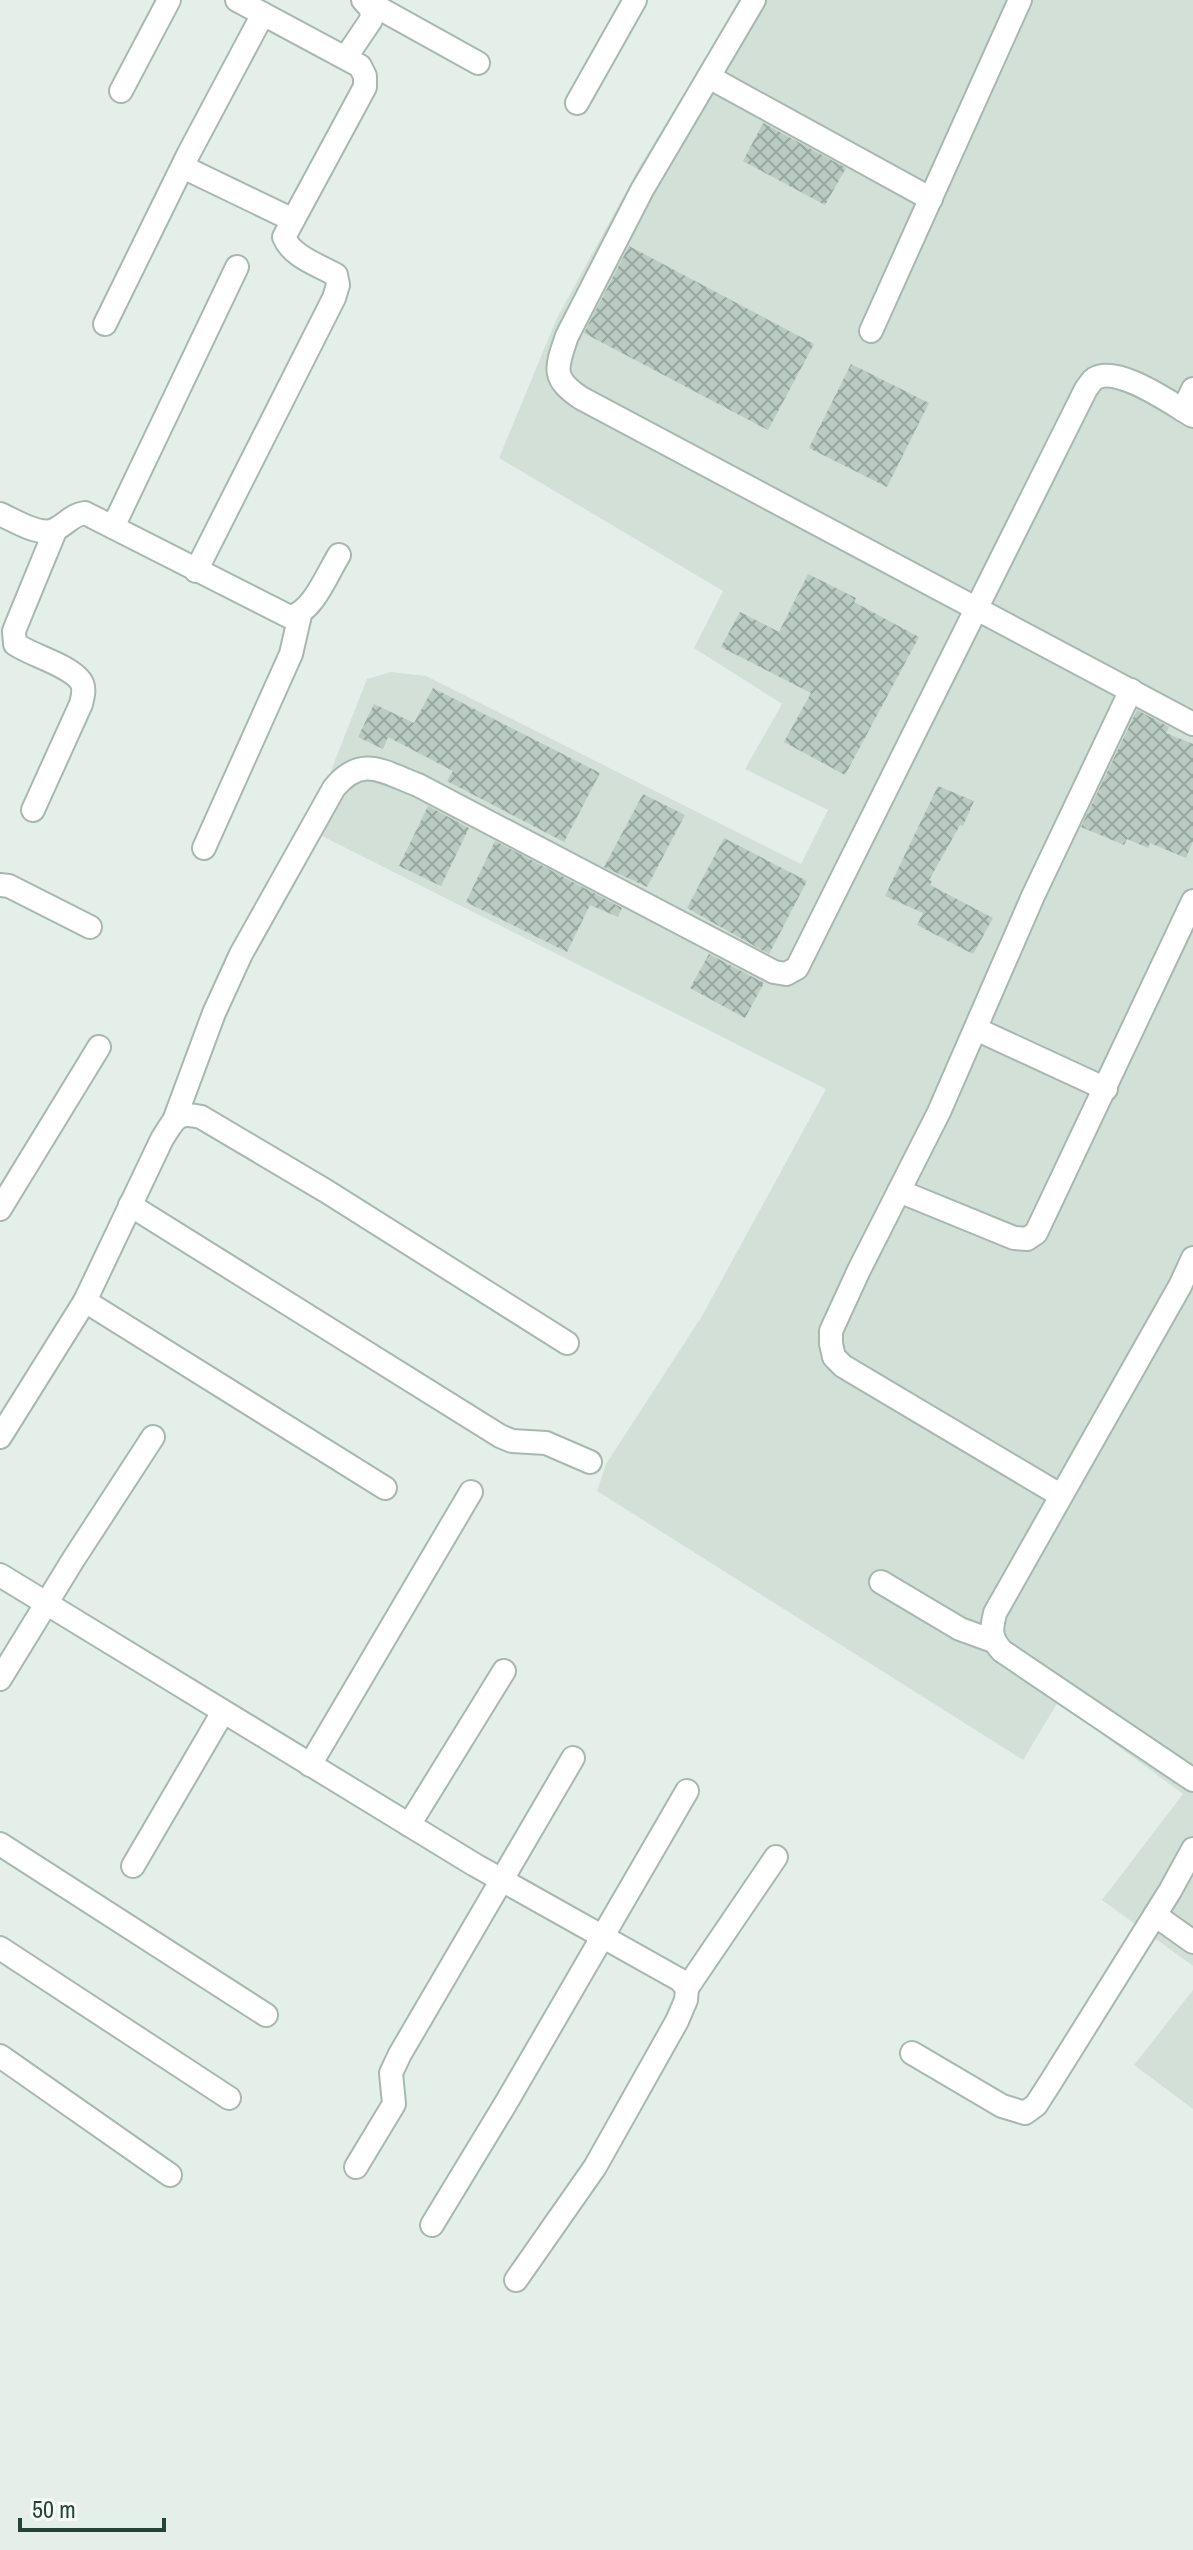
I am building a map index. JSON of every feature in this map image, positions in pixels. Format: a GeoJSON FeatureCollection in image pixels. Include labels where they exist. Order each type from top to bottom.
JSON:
{"type":"FeatureCollection","features":[{"type":"Feature","properties":{"kind":"street"},"geometry":{"type":"LineString","coordinates":[[121,91],[169,0]]}},
{"type":"Feature","properties":{"kind":"street"},"geometry":{"type":"LineString","coordinates":[[196,571],[334,298],[338,285],[336,275],[288,246],[284,237],[365,87],[365,76],[360,66],[237,0]]}},
{"type":"Feature","properties":{"kind":"street"},"geometry":{"type":"LineString","coordinates":[[577,103],[635,0]]}},
{"type":"Feature","properties":{"kind":"street"},"geometry":{"type":"LineString","coordinates":[[754,0],[642,190],[567,336],[558,376],[565,388],[1193,724]]}},
{"type":"Feature","properties":{"kind":"street"},"geometry":{"type":"LineString","coordinates":[[871,331],[1020,0]]}},
{"type":"Feature","properties":{"kind":"street"},"geometry":{"type":"LineString","coordinates":[[346,57],[371,20],[372,10],[366,1]]}},
{"type":"Feature","properties":{"kind":"street"},"geometry":{"type":"LineString","coordinates":[[366,1],[478,63]]}},
{"type":"Feature","properties":{"kind":"street"},"geometry":{"type":"LineString","coordinates":[[105,324],[263,14]]}},
{"type":"Feature","properties":{"kind":"street"},"geometry":{"type":"LineString","coordinates":[[709,77],[931,199]]}},
{"type":"Feature","properties":{"kind":"street"},"geometry":{"type":"LineString","coordinates":[[183,167],[293,220]]}},
{"type":"Feature","properties":{"kind":"street"},"geometry":{"type":"LineString","coordinates":[[113,527],[237,267]]}},
{"type":"Feature","properties":{"kind":"street"},"geometry":{"type":"LineString","coordinates":[[0,1437],[85,1301],[175,1118],[214,1013],[241,954],[334,788],[345,775],[359,768],[375,768],[418,785],[774,972],[786,974],[797,968],[1093,379],[1109,374],[1124,377],[1188,413],[1193,389]]}},
{"type":"Feature","properties":{"kind":"street"},"geometry":{"type":"LineString","coordinates":[[33,810],[81,704],[84,688],[79,679],[67,671],[15,644],[14,631],[55,531],[73,515],[85,513],[280,614],[290,617],[300,615]]}},
{"type":"Feature","properties":{"kind":"street"},"geometry":{"type":"LineString","coordinates":[[0,514],[28,527],[45,532],[55,531]]}},
{"type":"Feature","properties":{"kind":"street"},"geometry":{"type":"LineString","coordinates":[[204,848],[291,654],[300,615],[339,555]]}},
{"type":"Feature","properties":{"kind":"street"},"geometry":{"type":"LineString","coordinates":[[1060,1495],[843,1366],[834,1357],[831,1331],[939,1112],[1033,896],[1131,690]]}},
{"type":"Feature","properties":{"kind":"street"},"geometry":{"type":"LineString","coordinates":[[0,885],[9,886],[90,927]]}},
{"type":"Feature","properties":{"kind":"street"},"geometry":{"type":"LineString","coordinates":[[899,1191],[1014,1238],[1027,1239],[1036,1233],[1193,901]]}},
{"type":"Feature","properties":{"kind":"street"},"geometry":{"type":"LineString","coordinates":[[976,1029],[1106,1089]]}},
{"type":"Feature","properties":{"kind":"street"},"geometry":{"type":"LineString","coordinates":[[0,1209],[99,1047]]}},
{"type":"Feature","properties":{"kind":"street"},"geometry":{"type":"LineString","coordinates":[[175,1118],[185,1113],[201,1117],[326,1191],[567,1343]]}},
{"type":"Feature","properties":{"kind":"street"},"geometry":{"type":"LineString","coordinates":[[130,1205],[500,1436],[512,1441],[546,1443],[590,1462]]}},
{"type":"Feature","properties":{"kind":"street"},"geometry":{"type":"LineString","coordinates":[[993,1641],[991,1630],[995,1613],[1193,1258]]}},
{"type":"Feature","properties":{"kind":"street"},"geometry":{"type":"LineString","coordinates":[[85,1301],[385,1488]]}},
{"type":"Feature","properties":{"kind":"street"},"geometry":{"type":"LineString","coordinates":[[0,1679],[153,1437]]}},
{"type":"Feature","properties":{"kind":"street"},"geometry":{"type":"LineString","coordinates":[[310,1765],[471,1492]]}},
{"type":"Feature","properties":{"kind":"street"},"geometry":{"type":"LineString","coordinates":[[0,1575],[409,1825],[680,1980],[687,1988]]}},
{"type":"Feature","properties":{"kind":"street"},"geometry":{"type":"LineString","coordinates":[[881,1582],[960,1629],[993,1641],[1002,1651],[1193,1780]]}},
{"type":"Feature","properties":{"kind":"street"},"geometry":{"type":"LineString","coordinates":[[409,1825],[504,1671]]}},
{"type":"Feature","properties":{"kind":"street"},"geometry":{"type":"LineString","coordinates":[[133,1866],[223,1712]]}},
{"type":"Feature","properties":{"kind":"street"},"geometry":{"type":"LineString","coordinates":[[356,2167],[394,2104],[391,2073],[400,2054],[573,1758]]}},
{"type":"Feature","properties":{"kind":"street"},"geometry":{"type":"LineString","coordinates":[[432,2225],[687,1791]]}},
{"type":"Feature","properties":{"kind":"street"},"geometry":{"type":"LineString","coordinates":[[0,1844],[266,2015]]}},
{"type":"Feature","properties":{"kind":"street"},"geometry":{"type":"LineString","coordinates":[[912,2053],[1002,2106],[1025,2113],[1036,2105],[1193,1849]]}},
{"type":"Feature","properties":{"kind":"street"},"geometry":{"type":"LineString","coordinates":[[516,2280],[595,2167],[677,2021],[686,2000],[687,1988],[776,1857]]}},
{"type":"Feature","properties":{"kind":"street"},"geometry":{"type":"LineString","coordinates":[[1155,1915],[1193,1942]]}},
{"type":"Feature","properties":{"kind":"street"},"geometry":{"type":"LineString","coordinates":[[0,1948],[229,2098]]}},
{"type":"Feature","properties":{"kind":"street"},"geometry":{"type":"LineString","coordinates":[[0,2056],[170,2175]]}},
{"type":"Feature","properties":{"kind":"shaded area"},"geometry":{"type":"Polygon","coordinates":[[[741,0],[1193,0],[1193,1966],[1102,1900],[1183,1794],[1058,1702],[1023,1760],[597,1491],[606,1464],[702,1316],[826,1089],[308,829],[367,679],[391,672],[426,676],[801,864],[828,810],[745,769],[782,704],[694,648],[723,591],[499,458],[557,318],[640,166],[741,0]]]}},
{"type":"Feature","properties":{"kind":"shaded area"},"geometry":{"type":"Polygon","coordinates":[[[1193,1990],[1193,2109],[1134,2065],[1193,1990]]]}},
{"type":"Feature","properties":{"kind":"building"},"geometry":{"type":"Polygon","coordinates":[[[763,123],[846,168],[825,205],[743,161],[763,123]]]}},
{"type":"Feature","properties":{"kind":"building"},"geometry":{"type":"Polygon","coordinates":[[[629,246],[814,344],[768,430],[584,333],[629,246]]]}},
{"type":"Feature","properties":{"kind":"building"},"geometry":{"type":"Polygon","coordinates":[[[851,364],[929,403],[887,487],[809,448],[851,364]]]}},
{"type":"Feature","properties":{"kind":"building"},"geometry":{"type":"Polygon","coordinates":[[[808,574],[856,598],[854,602],[919,637],[845,775],[784,742],[811,693],[721,647],[740,612],[779,632],[808,574]]]}},
{"type":"Feature","properties":{"kind":"building"},"geometry":{"type":"Polygon","coordinates":[[[433,688],[600,773],[564,842],[447,781],[453,771],[388,737],[383,749],[358,737],[374,704],[414,723],[433,688]]]}},
{"type":"Feature","properties":{"kind":"building"},"geometry":{"type":"Polygon","coordinates":[[[1137,710],[1169,727],[1166,733],[1193,744],[1193,841],[1186,858],[1150,843],[1148,848],[1127,839],[1124,845],[1081,827],[1137,710]]]}},
{"type":"Feature","properties":{"kind":"building"},"geometry":{"type":"Polygon","coordinates":[[[938,786],[974,801],[963,826],[960,825],[929,880],[932,881],[930,885],[993,918],[973,954],[917,925],[923,913],[885,896],[938,786]]]}},
{"type":"Feature","properties":{"kind":"building"},"geometry":{"type":"Polygon","coordinates":[[[643,794],[685,815],[647,887],[604,867],[643,794]]]}},
{"type":"Feature","properties":{"kind":"building"},"geometry":{"type":"Polygon","coordinates":[[[428,806],[469,828],[441,886],[399,866],[428,806]]]}},
{"type":"Feature","properties":{"kind":"building"},"geometry":{"type":"Polygon","coordinates":[[[724,838],[807,881],[769,954],[687,908],[724,838]]]}},
{"type":"Feature","properties":{"kind":"building"},"geometry":{"type":"Polygon","coordinates":[[[495,841],[622,908],[618,917],[590,905],[567,952],[466,902],[495,841]]]}},
{"type":"Feature","properties":{"kind":"building"},"geometry":{"type":"Polygon","coordinates":[[[709,954],[764,983],[745,1018],[690,988],[709,954]]]}}]}
